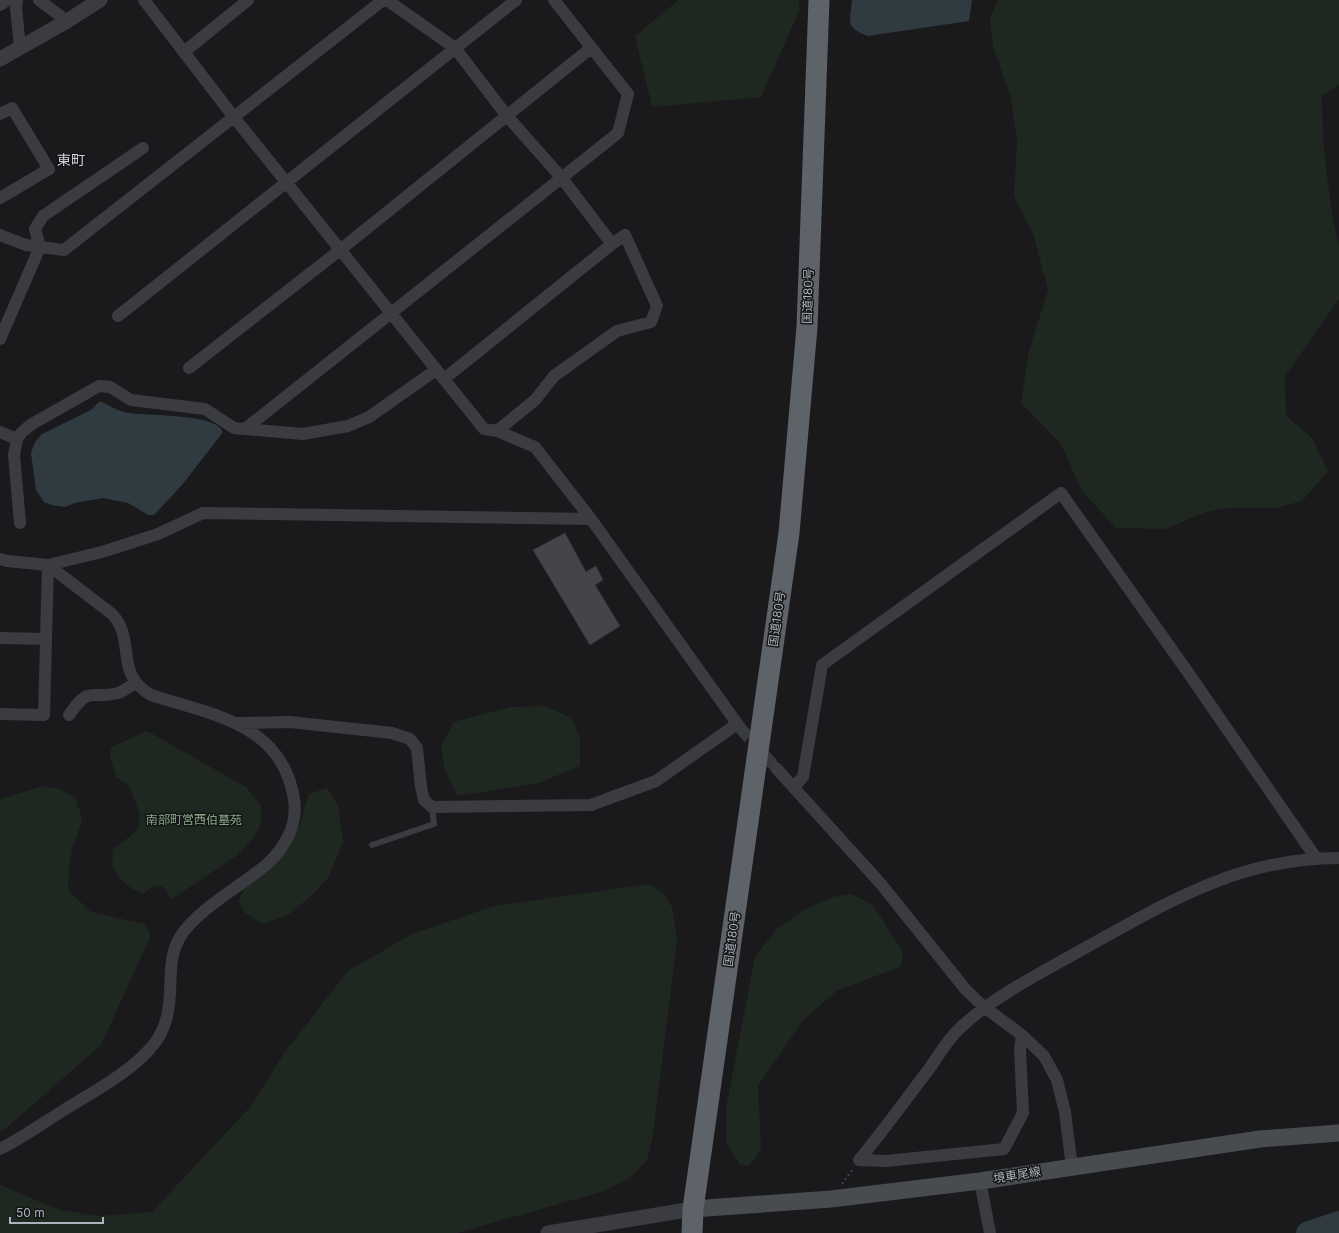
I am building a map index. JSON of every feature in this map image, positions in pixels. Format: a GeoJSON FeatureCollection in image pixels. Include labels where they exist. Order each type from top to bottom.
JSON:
{"type":"FeatureCollection","features":[{"type":"Feature","properties":{"kind":"highway","name":"国道180号"},"geometry":{"type":"LineString","coordinates":[[692,1233],[693,1209],[789,533],[807,327],[819,0]]}},
{"type":"Feature","properties":{"kind":"main road","name":"境車尾線"},"geometry":{"type":"LineString","coordinates":[[693,1209],[831,1199],[980,1180],[1260,1139],[1339,1133]]}},
{"type":"Feature","properties":{"kind":"street"},"geometry":{"type":"LineString","coordinates":[[0,5],[7,0]]}},
{"type":"Feature","properties":{"kind":"street"},"geometry":{"type":"LineString","coordinates":[[17,0],[16,8],[20,48]]}},
{"type":"Feature","properties":{"kind":"street"},"geometry":{"type":"LineString","coordinates":[[39,0],[67,21]]}},
{"type":"Feature","properties":{"kind":"street"},"geometry":{"type":"LineString","coordinates":[[0,59],[67,21],[100,0]]}},
{"type":"Feature","properties":{"kind":"street"},"geometry":{"type":"LineString","coordinates":[[144,0],[233,116],[484,429],[497,431],[535,447],[591,519],[739,727],[656,781],[590,804],[432,807],[424,800],[421,788],[417,748],[410,739],[392,733],[290,722],[238,723]]}},
{"type":"Feature","properties":{"kind":"street"},"geometry":{"type":"LineString","coordinates":[[184,52],[248,0]]}},
{"type":"Feature","properties":{"kind":"street"},"geometry":{"type":"LineString","coordinates":[[0,235],[26,245],[64,250],[233,116],[383,0]]}},
{"type":"Feature","properties":{"kind":"street"},"geometry":{"type":"LineString","coordinates":[[387,0],[455,48],[507,116],[561,177],[612,244]]}},
{"type":"Feature","properties":{"kind":"street"},"geometry":{"type":"LineString","coordinates":[[118,316],[516,0]]}},
{"type":"Feature","properties":{"kind":"street"},"geometry":{"type":"LineString","coordinates":[[245,429],[618,132],[628,94],[554,0]]}},
{"type":"Feature","properties":{"kind":"street"},"geometry":{"type":"LineString","coordinates":[[189,368],[340,250],[591,48]]}},
{"type":"Feature","properties":{"kind":"street"},"geometry":{"type":"LineString","coordinates":[[0,114],[12,108],[49,169],[0,198]]}},
{"type":"Feature","properties":{"kind":"street"},"geometry":{"type":"LineString","coordinates":[[0,339],[40,246],[35,230],[43,216],[143,148]]}},
{"type":"Feature","properties":{"kind":"street"},"geometry":{"type":"LineString","coordinates":[[20,523],[14,455],[17,439],[22,432],[32,424],[93,388],[105,385],[131,400],[205,409],[234,428],[303,434],[322,432],[357,423],[440,374],[625,235],[657,306],[651,322],[617,331],[554,376],[535,400],[497,431]]}},
{"type":"Feature","properties":{"kind":"street"},"geometry":{"type":"LineString","coordinates":[[0,432],[17,439]]}},
{"type":"Feature","properties":{"kind":"street"},"geometry":{"type":"LineString","coordinates":[[794,788],[803,778],[822,665],[1061,493],[1188,671],[1316,858]]}},
{"type":"Feature","properties":{"kind":"street"},"geometry":{"type":"LineString","coordinates":[[0,559],[48,566],[102,552],[151,536],[203,513],[591,519]]}},
{"type":"Feature","properties":{"kind":"street"},"geometry":{"type":"LineString","coordinates":[[0,714],[44,715],[48,566]]}},
{"type":"Feature","properties":{"kind":"street"},"geometry":{"type":"LineString","coordinates":[[0,1149],[104,1085],[137,1061],[155,1044],[168,1015],[173,950],[183,933],[201,915],[267,864],[286,843],[290,833],[295,808],[292,787],[285,766],[264,740],[238,723],[151,695],[135,683],[129,673],[122,630],[118,621],[112,614],[48,566]]}},
{"type":"Feature","properties":{"kind":"street"},"geometry":{"type":"LineString","coordinates":[[0,638],[46,639]]}},
{"type":"Feature","properties":{"kind":"street"},"geometry":{"type":"LineString","coordinates":[[70,715],[79,702],[88,695],[117,693],[135,683]]}},
{"type":"Feature","properties":{"kind":"street"},"geometry":{"type":"LineString","coordinates":[[776,768],[881,884],[966,990],[984,1007],[1022,1035],[1044,1056],[1057,1080],[1065,1112],[1072,1167]]}},
{"type":"Feature","properties":{"kind":"street"},"geometry":{"type":"LineString","coordinates":[[859,1160],[959,1029],[984,1007],[1064,960],[1198,888],[1234,874],[1274,863],[1316,858],[1339,858]]}},
{"type":"Feature","properties":{"kind":"street"},"geometry":{"type":"LineString","coordinates":[[859,1160],[886,1161],[1004,1149],[1023,1113],[1020,1050],[1022,1035]]}},
{"type":"Feature","properties":{"kind":"street"},"geometry":{"type":"LineString","coordinates":[[980,1180],[990,1233]]}},
{"type":"Feature","properties":{"kind":"street"},"geometry":{"type":"LineString","coordinates":[[548,1233],[693,1209]]}},
{"type":"Feature","properties":{"kind":"lane"},"geometry":{"type":"LineString","coordinates":[[372,845],[434,824],[432,807]]}},
{"type":"Feature","properties":{"kind":"path"},"geometry":{"type":"LineString","coordinates":[[831,1199],[859,1160]]}},
{"type":"Feature","properties":{"kind":"green space"},"geometry":{"type":"Polygon","coordinates":[[[679,0],[799,0],[799,11],[761,97],[652,107],[635,36],[679,0]]]}},
{"type":"Feature","properties":{"kind":"green space"},"geometry":{"type":"Polygon","coordinates":[[[998,0],[1339,0],[1339,85],[1322,95],[1323,141],[1331,208],[1339,247],[1339,299],[1285,376],[1286,416],[1312,438],[1328,471],[1302,501],[1274,508],[1225,508],[1203,513],[1166,529],[1116,528],[1082,491],[1061,444],[1021,403],[1029,351],[1048,290],[1033,233],[1014,196],[1017,141],[1011,98],[993,47],[990,18],[998,0]]]}},
{"type":"Feature","properties":{"kind":"green space"},"geometry":{"type":"Polygon","coordinates":[[[545,706],[571,718],[580,738],[580,766],[539,783],[457,796],[444,767],[441,746],[454,722],[511,707],[545,706]]]}},
{"type":"Feature","properties":{"kind":"green space","name":"南部町営西伯墓苑"},"geometry":{"type":"Polygon","coordinates":[[[147,731],[246,787],[261,806],[261,821],[259,828],[249,843],[236,856],[172,899],[163,887],[155,885],[143,894],[129,887],[119,877],[113,865],[113,849],[138,830],[140,814],[129,785],[116,777],[110,756],[111,747],[147,731]]]}},
{"type":"Feature","properties":{"kind":"green space"},"geometry":{"type":"Polygon","coordinates":[[[43,786],[60,789],[76,798],[82,820],[70,858],[68,890],[91,912],[144,924],[151,935],[101,1045],[5,1129],[0,1131],[0,799],[43,786]]]}},
{"type":"Feature","properties":{"kind":"green space"},"geometry":{"type":"Polygon","coordinates":[[[327,788],[338,805],[343,842],[328,878],[311,896],[288,915],[263,924],[245,913],[239,901],[245,887],[275,864],[300,824],[309,794],[327,788]]]}},
{"type":"Feature","properties":{"kind":"green space"},"geometry":{"type":"Polygon","coordinates":[[[649,884],[663,893],[672,907],[677,940],[653,1135],[647,1160],[630,1178],[604,1191],[457,1233],[0,1233],[0,1185],[60,1210],[100,1216],[152,1212],[251,1106],[284,1053],[348,971],[412,934],[494,906],[649,884]]]}},
{"type":"Feature","properties":{"kind":"green space"},"geometry":{"type":"Polygon","coordinates":[[[851,894],[873,905],[903,952],[900,967],[838,990],[803,1020],[758,1086],[761,1150],[749,1166],[740,1164],[726,1143],[726,1108],[755,957],[777,929],[806,909],[833,897],[851,894]]]}},
{"type":"Feature","properties":{"kind":"shaded area"},"geometry":{"type":"Polygon","coordinates":[[[852,0],[972,0],[969,21],[868,36],[852,27],[850,19],[852,0]]]}},
{"type":"Feature","properties":{"kind":"shaded area"},"geometry":{"type":"Polygon","coordinates":[[[99,402],[124,412],[178,416],[207,421],[217,426],[223,432],[182,485],[154,515],[148,515],[128,503],[103,498],[75,503],[65,507],[44,502],[36,490],[31,453],[35,442],[42,434],[91,410],[99,402]]]}},
{"type":"Feature","properties":{"kind":"building"},"geometry":{"type":"Polygon","coordinates":[[[565,533],[586,572],[596,566],[603,580],[595,585],[620,626],[590,645],[533,550],[565,533]]]}},
{"type":"Feature","properties":{"kind":"waterway"},"geometry":{"type":"LineString","coordinates":[[1307,1233],[1339,1222]]}},
{"type":"Feature","properties":{"kind":"tunnel"},"geometry":{"type":"LineString","coordinates":[[741,729],[776,768]]}},
{"type":"Feature","properties":{"kind":"district","name":"東町"},"geometry":{"type":"Point","coordinates":[71,160]}}]}
